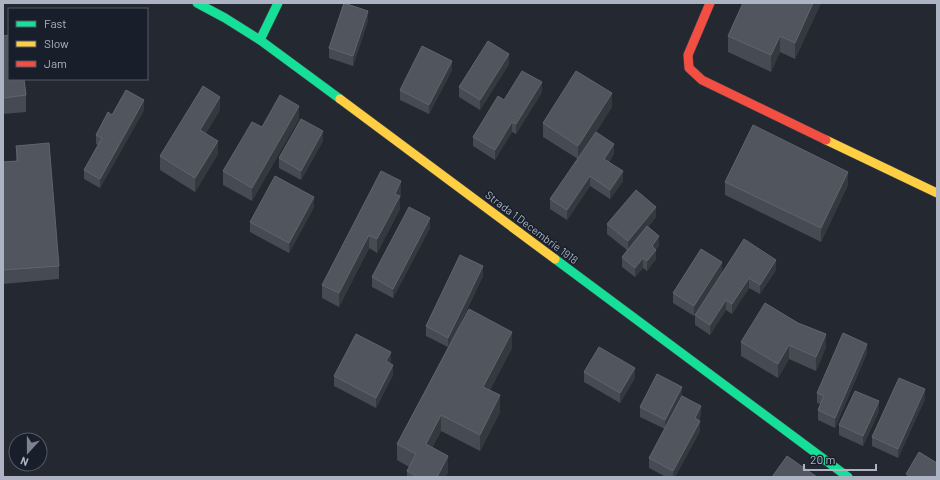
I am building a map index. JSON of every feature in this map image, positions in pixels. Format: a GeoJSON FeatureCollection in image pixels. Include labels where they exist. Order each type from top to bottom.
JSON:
{"type":"FeatureCollection","features":[{"type":"Feature","properties":{"kind":"main road","name":"Strada 1 Decembrie 1918"},"geometry":{"type":"LineString","coordinates":[[197,3],[225,18],[260,40],[848,477]]}},
{"type":"Feature","properties":{"kind":"main road"},"geometry":{"type":"LineString","coordinates":[[260,40],[278,3]]}},
{"type":"Feature","properties":{"kind":"main road"},"geometry":{"type":"LineString","coordinates":[[710,3],[688,56],[689,68],[702,80],[937,193]]}},
{"type":"Feature","properties":{"kind":"building"},"geometry":{"type":"Polygon","coordinates":[[[344,3],[368,11],[353,56],[329,48],[344,3]]]}},
{"type":"Feature","properties":{"kind":"building"},"geometry":{"type":"Polygon","coordinates":[[[743,3],[813,3],[795,43],[780,36],[771,55],[728,36],[743,3]]]}},
{"type":"Feature","properties":{"kind":"building"},"geometry":{"type":"Polygon","coordinates":[[[8,35],[8,80],[24,80],[26,95],[3,98],[3,36],[8,35]]]}},
{"type":"Feature","properties":{"kind":"building"},"geometry":{"type":"Polygon","coordinates":[[[488,41],[509,54],[480,100],[459,87],[488,41]]]}},
{"type":"Feature","properties":{"kind":"building"},"geometry":{"type":"Polygon","coordinates":[[[422,46],[452,61],[429,105],[400,90],[422,46]]]}},
{"type":"Feature","properties":{"kind":"building"},"geometry":{"type":"Polygon","coordinates":[[[522,71],[542,82],[516,124],[512,122],[495,150],[473,137],[498,96],[504,100],[522,71]]]}},
{"type":"Feature","properties":{"kind":"building"},"geometry":{"type":"Polygon","coordinates":[[[576,71],[612,93],[578,146],[543,123],[576,71]]]}},
{"type":"Feature","properties":{"kind":"building"},"geometry":{"type":"Polygon","coordinates":[[[203,86],[220,97],[200,130],[218,141],[195,178],[160,156],[203,86]]]}},
{"type":"Feature","properties":{"kind":"building"},"geometry":{"type":"Polygon","coordinates":[[[126,90],[144,100],[100,179],[84,170],[102,138],[96,135],[108,112],[112,115],[126,90]]]}},
{"type":"Feature","properties":{"kind":"building"},"geometry":{"type":"Polygon","coordinates":[[[280,95],[299,106],[252,188],[223,171],[252,122],[262,127],[280,95]]]}},
{"type":"Feature","properties":{"kind":"building"},"geometry":{"type":"Polygon","coordinates":[[[301,119],[323,131],[301,171],[279,158],[301,119]]]}},
{"type":"Feature","properties":{"kind":"building"},"geometry":{"type":"Polygon","coordinates":[[[753,125],[848,172],[821,228],[725,182],[753,125]]]}},
{"type":"Feature","properties":{"kind":"building"},"geometry":{"type":"Polygon","coordinates":[[[596,132],[614,144],[604,159],[623,171],[610,190],[590,176],[567,210],[550,199],[596,132]]]}},
{"type":"Feature","properties":{"kind":"building"},"geometry":{"type":"Polygon","coordinates":[[[49,143],[59,266],[3,270],[3,162],[18,161],[16,146],[49,143]]]}},
{"type":"Feature","properties":{"kind":"building"},"geometry":{"type":"Polygon","coordinates":[[[381,171],[401,181],[395,194],[400,196],[377,239],[369,235],[339,293],[322,285],[381,171]]]}},
{"type":"Feature","properties":{"kind":"building"},"geometry":{"type":"Polygon","coordinates":[[[275,176],[314,197],[289,243],[250,222],[275,176]]]}},
{"type":"Feature","properties":{"kind":"building"},"geometry":{"type":"Polygon","coordinates":[[[636,190],[656,207],[628,241],[607,224],[636,190]]]}},
{"type":"Feature","properties":{"kind":"building"},"geometry":{"type":"Polygon","coordinates":[[[409,207],[430,218],[393,289],[372,277],[409,207]]]}},
{"type":"Feature","properties":{"kind":"building"},"geometry":{"type":"Polygon","coordinates":[[[647,226],[659,236],[652,246],[656,250],[647,261],[643,258],[635,268],[622,257],[647,226]]]}},
{"type":"Feature","properties":{"kind":"building"},"geometry":{"type":"Polygon","coordinates":[[[744,239],[776,260],[760,285],[749,278],[732,304],[726,300],[710,325],[695,315],[744,239]]]}},
{"type":"Feature","properties":{"kind":"building"},"geometry":{"type":"Polygon","coordinates":[[[701,249],[722,262],[694,306],[673,293],[701,249]]]}},
{"type":"Feature","properties":{"kind":"building"},"geometry":{"type":"Polygon","coordinates":[[[460,255],[483,266],[448,338],[426,326],[460,255]]]}},
{"type":"Feature","properties":{"kind":"building"},"geometry":{"type":"Polygon","coordinates":[[[765,303],[798,323],[826,334],[816,357],[789,345],[778,364],[741,342],[765,303]]]}},
{"type":"Feature","properties":{"kind":"building"},"geometry":{"type":"Polygon","coordinates":[[[469,309],[512,332],[483,387],[500,395],[480,435],[441,415],[426,444],[448,456],[437,477],[419,477],[407,471],[416,454],[397,444],[469,309]]]}},
{"type":"Feature","properties":{"kind":"building"},"geometry":{"type":"Polygon","coordinates":[[[843,333],[867,344],[835,418],[818,410],[824,396],[817,393],[843,333]]]}},
{"type":"Feature","properties":{"kind":"building"},"geometry":{"type":"Polygon","coordinates":[[[356,334],[391,352],[386,361],[393,365],[376,398],[334,376],[356,334]]]}},
{"type":"Feature","properties":{"kind":"building"},"geometry":{"type":"Polygon","coordinates":[[[599,347],[635,368],[620,393],[584,372],[599,347]]]}},
{"type":"Feature","properties":{"kind":"building"},"geometry":{"type":"Polygon","coordinates":[[[657,374],[682,387],[665,420],[640,407],[657,374]]]}},
{"type":"Feature","properties":{"kind":"building"},"geometry":{"type":"Polygon","coordinates":[[[899,378],[925,389],[898,449],[872,437],[899,378]]]}},
{"type":"Feature","properties":{"kind":"building"},"geometry":{"type":"Polygon","coordinates":[[[855,391],[879,401],[863,436],[839,425],[855,391]]]}},
{"type":"Feature","properties":{"kind":"building"},"geometry":{"type":"Polygon","coordinates":[[[682,396],[701,406],[695,418],[700,421],[673,471],[649,458],[682,396]]]}},
{"type":"Feature","properties":{"kind":"building"},"geometry":{"type":"Polygon","coordinates":[[[919,452],[937,463],[937,477],[910,477],[906,474],[919,452]]]}},
{"type":"Feature","properties":{"kind":"building"},"geometry":{"type":"Polygon","coordinates":[[[787,456],[817,477],[772,477],[787,456]]]}},
{"type":"Feature","properties":{"kind":"traffic: fast"},"geometry":{"type":"LineString","coordinates":[[197,3],[225,18],[260,40],[340,99]]}},
{"type":"Feature","properties":{"kind":"traffic: fast"},"geometry":{"type":"LineString","coordinates":[[260,40],[278,3]]}},
{"type":"Feature","properties":{"kind":"traffic: fast"},"geometry":{"type":"LineString","coordinates":[[555,259],[848,477]]}},
{"type":"Feature","properties":{"kind":"traffic: slow"},"geometry":{"type":"LineString","coordinates":[[340,99],[555,259]]}},
{"type":"Feature","properties":{"kind":"traffic: slow"},"geometry":{"type":"LineString","coordinates":[[826,140],[937,193]]}},
{"type":"Feature","properties":{"kind":"traffic: jam"},"geometry":{"type":"LineString","coordinates":[[710,3],[688,55],[689,68],[702,80],[826,140]]}}]}
